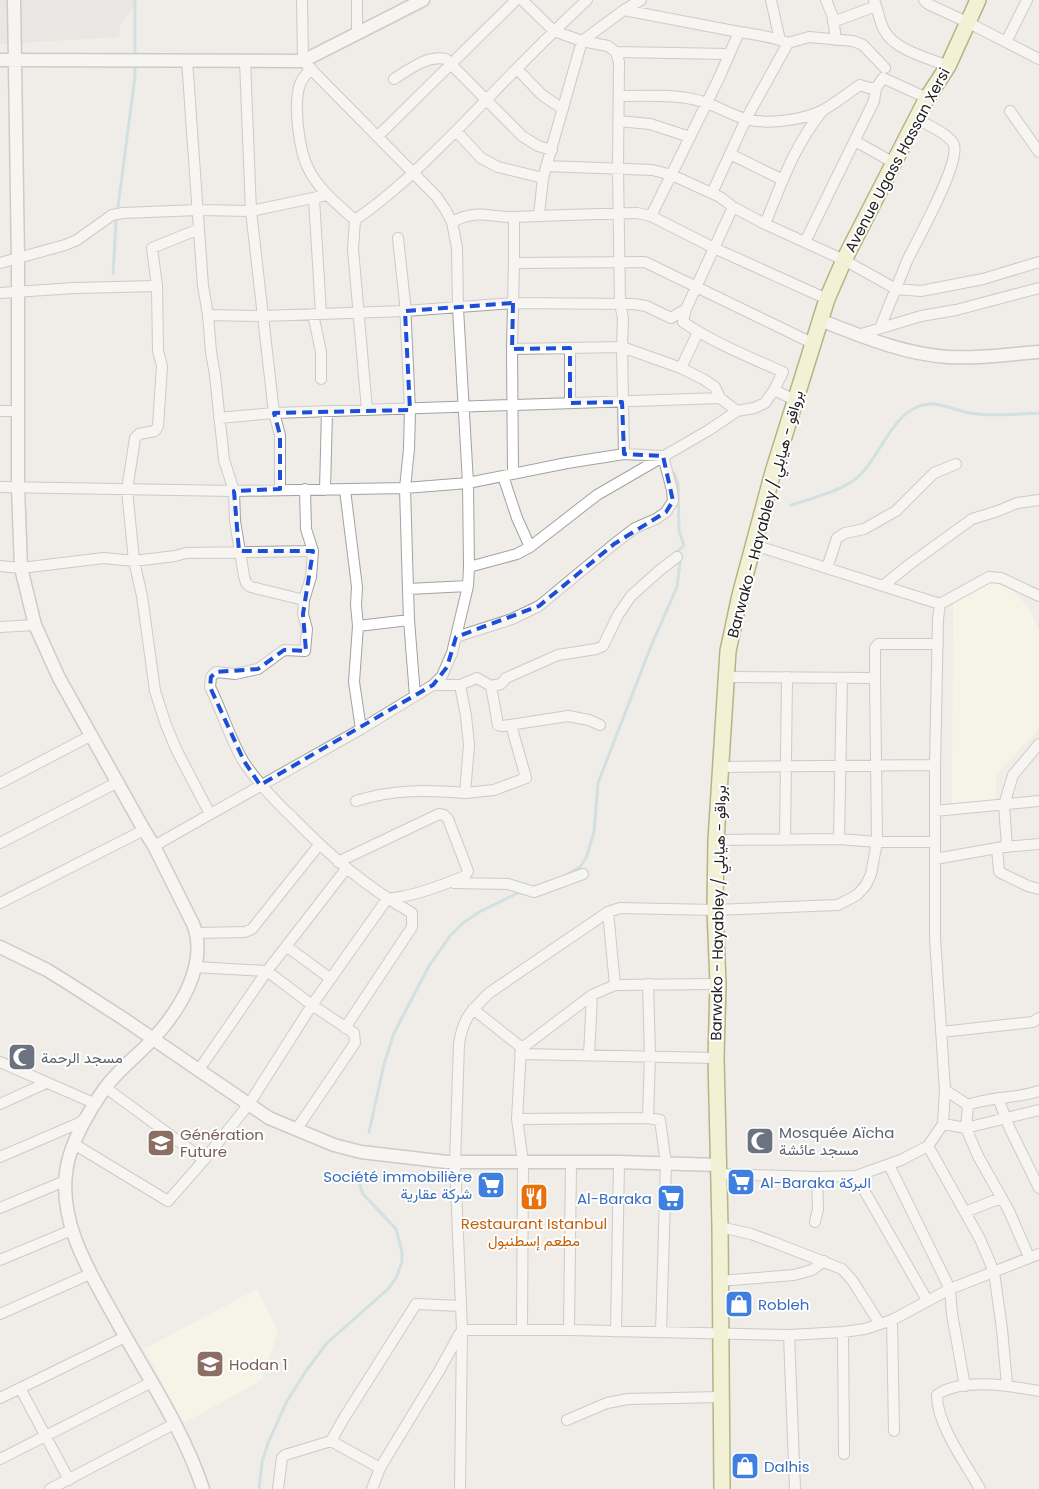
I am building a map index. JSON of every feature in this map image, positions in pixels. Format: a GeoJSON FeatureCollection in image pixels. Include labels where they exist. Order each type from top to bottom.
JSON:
{"type":"FeatureCollection","features":[{"type":"Feature","properties":{"kind":"main road","name":"Avenue Ugass Hassan Xersi"},"geometry":{"type":"LineString","coordinates":[[820,320],[844,260],[927,98],[948,66],[978,0]]}},
{"type":"Feature","properties":{"kind":"main road","name":"Barwako - Hayabley / برواقو - هيابلي"},"geometry":{"type":"LineString","coordinates":[[722,1489],[719,1335],[720,1227],[716,1058],[718,984],[715,910],[716,840],[727,656],[773,472],[820,320]]}},
{"type":"Feature","properties":{"kind":"street"},"geometry":{"type":"LineString","coordinates":[[14,0],[18,259],[18,487],[21,568],[35,624],[59,678],[154,846],[196,933],[198,945],[195,967],[174,1013],[153,1040],[123,1068],[106,1088],[88,1116],[74,1144],[67,1165],[65,1191],[72,1230],[90,1274],[174,1424],[199,1477],[202,1489]]}},
{"type":"Feature","properties":{"kind":"street"},"geometry":{"type":"LineString","coordinates":[[302,0],[307,64],[298,98],[300,133],[304,157],[308,169],[327,195],[355,220]]}},
{"type":"Feature","properties":{"kind":"street"},"geometry":{"type":"LineString","coordinates":[[357,0],[357,34]]}},
{"type":"Feature","properties":{"kind":"street"},"geometry":{"type":"LineString","coordinates":[[0,60],[187,60],[307,64],[357,34],[422,0]]}},
{"type":"Feature","properties":{"kind":"street"},"geometry":{"type":"LineString","coordinates":[[378,136],[516,0]]}},
{"type":"Feature","properties":{"kind":"street"},"geometry":{"type":"LineString","coordinates":[[522,0],[554,31],[582,42],[608,46],[616,52],[728,54]]}},
{"type":"Feature","properties":{"kind":"street"},"geometry":{"type":"LineString","coordinates":[[367,410],[353,249],[355,220],[414,173],[587,0]]}},
{"type":"Feature","properties":{"kind":"street"},"geometry":{"type":"LineString","coordinates":[[539,215],[543,178],[582,42],[624,10],[641,0]]}},
{"type":"Feature","properties":{"kind":"street"},"geometry":{"type":"LineString","coordinates":[[712,193],[784,41],[772,0]]}},
{"type":"Feature","properties":{"kind":"street"},"geometry":{"type":"LineString","coordinates":[[826,0],[833,17],[836,40]]}},
{"type":"Feature","properties":{"kind":"street"},"geometry":{"type":"LineString","coordinates":[[924,0],[928,4],[1039,59]]}},
{"type":"Feature","properties":{"kind":"street"},"geometry":{"type":"LineString","coordinates":[[1006,42],[1027,0]]}},
{"type":"Feature","properties":{"kind":"street"},"geometry":{"type":"LineString","coordinates":[[833,22],[875,3],[884,29],[889,38],[897,45],[948,66]]}},
{"type":"Feature","properties":{"kind":"street"},"geometry":{"type":"LineString","coordinates":[[624,10],[770,36],[784,41],[809,37],[853,42],[863,45],[885,68]]}},
{"type":"Feature","properties":{"kind":"street"},"geometry":{"type":"LineString","coordinates":[[651,216],[708,102],[739,32]]}},
{"type":"Feature","properties":{"kind":"street"},"geometry":{"type":"LineString","coordinates":[[616,52],[619,62],[618,168],[624,454]]}},
{"type":"Feature","properties":{"kind":"street"},"geometry":{"type":"LineString","coordinates":[[394,79],[425,60],[433,58],[446,59],[529,142],[552,150]]}},
{"type":"Feature","properties":{"kind":"street"},"geometry":{"type":"LineString","coordinates":[[187,60],[203,286],[224,460],[234,491],[239,551],[246,583],[251,587],[304,600]]}},
{"type":"Feature","properties":{"kind":"street"},"geometry":{"type":"LineString","coordinates":[[245,61],[251,211],[274,413],[280,435],[280,489]]}},
{"type":"Feature","properties":{"kind":"street"},"geometry":{"type":"LineString","coordinates":[[154,846],[361,729],[433,685],[442,676],[447,666],[468,586],[470,567],[468,483],[458,308],[457,248],[452,222],[436,196],[307,64]]}},
{"type":"Feature","properties":{"kind":"street"},"geometry":{"type":"LineString","coordinates":[[517,69],[542,95],[563,109]]}},
{"type":"Feature","properties":{"kind":"street"},"geometry":{"type":"LineString","coordinates":[[805,242],[874,101],[876,88],[883,78],[927,98]]}},
{"type":"Feature","properties":{"kind":"street"},"geometry":{"type":"LineString","coordinates":[[619,96],[676,96],[708,102],[746,119],[778,121],[798,118],[823,110],[860,85],[876,88]]}},
{"type":"Feature","properties":{"kind":"street"},"geometry":{"type":"LineString","coordinates":[[765,224],[806,132],[823,110]]}},
{"type":"Feature","properties":{"kind":"street"},"geometry":{"type":"LineString","coordinates":[[1010,111],[1039,152]]}},
{"type":"Feature","properties":{"kind":"street"},"geometry":{"type":"LineString","coordinates":[[880,328],[908,260],[938,198],[955,152],[950,138],[917,119]]}},
{"type":"Feature","properties":{"kind":"street"},"geometry":{"type":"LineString","coordinates":[[618,121],[650,124],[690,137]]}},
{"type":"Feature","properties":{"kind":"street"},"geometry":{"type":"LineString","coordinates":[[456,131],[481,158],[498,167],[543,178]]}},
{"type":"Feature","properties":{"kind":"street"},"geometry":{"type":"LineString","coordinates":[[855,141],[894,163]]}},
{"type":"Feature","properties":{"kind":"street"},"geometry":{"type":"LineString","coordinates":[[730,154],[783,180]]}},
{"type":"Feature","properties":{"kind":"street"},"geometry":{"type":"LineString","coordinates":[[546,166],[652,170],[672,175],[712,193],[765,224],[844,260],[896,289],[920,290],[983,279],[1039,262]]}},
{"type":"Feature","properties":{"kind":"street"},"geometry":{"type":"LineString","coordinates":[[0,262],[18,259],[77,240],[112,215],[198,210],[251,211],[327,195]]}},
{"type":"Feature","properties":{"kind":"street"},"geometry":{"type":"LineString","coordinates":[[314,199],[321,379]]}},
{"type":"Feature","properties":{"kind":"street"},"geometry":{"type":"LineString","coordinates":[[470,567],[518,554],[530,547],[597,495],[709,430],[737,411],[754,408],[765,403],[784,372],[730,349],[683,322],[686,309],[733,207]]}},
{"type":"Feature","properties":{"kind":"street"},"geometry":{"type":"LineString","coordinates":[[452,222],[463,216],[474,214],[514,217],[637,213],[651,216],[714,248],[827,300]]}},
{"type":"Feature","properties":{"kind":"street"},"geometry":{"type":"LineString","coordinates":[[514,217],[512,404],[508,475],[517,518],[530,547]]}},
{"type":"Feature","properties":{"kind":"street"},"geometry":{"type":"LineString","coordinates":[[199,229],[152,248],[157,286],[158,351],[162,366],[158,426],[156,431],[140,434],[135,438],[127,490],[134,561],[142,596],[155,691],[177,751],[210,814]]}},
{"type":"Feature","properties":{"kind":"street"},"geometry":{"type":"LineString","coordinates":[[398,238],[410,410],[405,488],[409,620],[415,696]]}},
{"type":"Feature","properties":{"kind":"street"},"geometry":{"type":"LineString","coordinates":[[514,263],[645,262],[812,343]]}},
{"type":"Feature","properties":{"kind":"street"},"geometry":{"type":"LineString","coordinates":[[0,293],[74,288],[157,286]]}},
{"type":"Feature","properties":{"kind":"street"},"geometry":{"type":"LineString","coordinates":[[858,335],[922,316],[956,310],[1039,288]]}},
{"type":"Feature","properties":{"kind":"street"},"geometry":{"type":"LineString","coordinates":[[208,315],[262,316],[404,311],[513,303],[646,306],[671,318],[686,309]]}},
{"type":"Feature","properties":{"kind":"street"},"geometry":{"type":"LineString","coordinates":[[820,320],[890,346],[949,358],[1039,352]]}},
{"type":"Feature","properties":{"kind":"street"},"geometry":{"type":"LineString","coordinates":[[681,368],[698,332]]}},
{"type":"Feature","properties":{"kind":"street"},"geometry":{"type":"LineString","coordinates":[[512,349],[622,346],[681,368],[715,387],[720,398],[737,411]]}},
{"type":"Feature","properties":{"kind":"street"},"geometry":{"type":"LineString","coordinates":[[570,348],[570,403]]}},
{"type":"Feature","properties":{"kind":"street"},"geometry":{"type":"LineString","coordinates":[[774,390],[795,400]]}},
{"type":"Feature","properties":{"kind":"street"},"geometry":{"type":"LineString","coordinates":[[219,418],[274,413],[410,410],[512,404],[720,398]]}},
{"type":"Feature","properties":{"kind":"street"},"geometry":{"type":"LineString","coordinates":[[0,411],[18,411]]}},
{"type":"Feature","properties":{"kind":"street"},"geometry":{"type":"LineString","coordinates":[[325,490],[327,412]]}},
{"type":"Feature","properties":{"kind":"street"},"geometry":{"type":"LineString","coordinates":[[0,487],[234,491],[405,488],[468,483],[567,463],[624,454],[663,456]]}},
{"type":"Feature","properties":{"kind":"street"},"geometry":{"type":"LineString","coordinates":[[456,637],[512,618],[539,606],[635,528],[656,519],[666,512],[673,502],[672,490],[663,456]]}},
{"type":"Feature","properties":{"kind":"street"},"geometry":{"type":"LineString","coordinates":[[827,568],[837,538],[845,533],[864,530],[896,511],[934,473],[956,464]]}},
{"type":"Feature","properties":{"kind":"street"},"geometry":{"type":"LineString","coordinates":[[305,489],[306,530],[313,551],[311,578],[304,600],[305,651],[284,650],[258,669],[234,674],[216,672],[211,677],[210,687],[244,761],[260,785],[319,845],[342,865],[387,899],[412,913],[412,927],[345,1028]]}},
{"type":"Feature","properties":{"kind":"street"},"geometry":{"type":"LineString","coordinates":[[345,490],[353,548],[358,626],[354,682],[361,729]]}},
{"type":"Feature","properties":{"kind":"street"},"geometry":{"type":"LineString","coordinates":[[884,585],[972,519],[1017,503],[1039,500]]}},
{"type":"Feature","properties":{"kind":"street"},"geometry":{"type":"LineString","coordinates":[[754,544],[940,604],[989,578],[1001,578],[1039,596]]}},
{"type":"Feature","properties":{"kind":"street"},"geometry":{"type":"LineString","coordinates":[[0,566],[21,568],[104,558],[134,561],[175,556],[186,552],[313,551]]}},
{"type":"Feature","properties":{"kind":"street"},"geometry":{"type":"LineString","coordinates":[[433,685],[460,685],[476,678],[491,686],[500,684],[506,678],[558,655],[596,649],[603,646],[618,614],[631,596],[660,570],[677,558]]}},
{"type":"Feature","properties":{"kind":"street"},"geometry":{"type":"LineString","coordinates":[[408,589],[468,586]]}},
{"type":"Feature","properties":{"kind":"street"},"geometry":{"type":"LineString","coordinates":[[0,947],[47,970],[124,1019],[269,1118],[334,1145],[361,1152],[455,1163],[619,1162],[666,1164],[817,1177],[856,1176],[889,1165],[928,1146],[943,1124],[945,1090],[935,938],[935,765],[938,619],[940,604]]}},
{"type":"Feature","properties":{"kind":"street"},"geometry":{"type":"LineString","coordinates":[[358,626],[409,620]]}},
{"type":"Feature","properties":{"kind":"street"},"geometry":{"type":"LineString","coordinates":[[0,627],[35,624]]}},
{"type":"Feature","properties":{"kind":"street"},"geometry":{"type":"LineString","coordinates":[[460,1489],[462,1330],[455,1163],[459,1044],[462,1026],[473,1009],[489,993],[608,912],[620,908],[715,910],[838,905],[857,895],[866,885],[872,874],[877,842],[875,648],[878,644],[938,644]]}},
{"type":"Feature","properties":{"kind":"street"},"geometry":{"type":"LineString","coordinates":[[726,677],[875,678]]}},
{"type":"Feature","properties":{"kind":"street"},"geometry":{"type":"LineString","coordinates":[[785,840],[787,677]]}},
{"type":"Feature","properties":{"kind":"street"},"geometry":{"type":"LineString","coordinates":[[840,839],[842,678]]}},
{"type":"Feature","properties":{"kind":"street"},"geometry":{"type":"LineString","coordinates":[[460,685],[469,745],[465,793]]}},
{"type":"Feature","properties":{"kind":"street"},"geometry":{"type":"LineString","coordinates":[[491,686],[498,725],[503,726],[568,716],[589,720],[600,725]]}},
{"type":"Feature","properties":{"kind":"street"},"geometry":{"type":"LineString","coordinates":[[356,801],[375,795],[415,790],[465,793],[494,790],[526,778],[510,725]]}},
{"type":"Feature","properties":{"kind":"street"},"geometry":{"type":"LineString","coordinates":[[0,783],[92,735]]}},
{"type":"Feature","properties":{"kind":"street"},"geometry":{"type":"LineString","coordinates":[[1039,744],[1013,775],[1004,805],[999,871],[1001,874],[1039,890]]}},
{"type":"Feature","properties":{"kind":"street"},"geometry":{"type":"LineString","coordinates":[[721,767],[935,765]]}},
{"type":"Feature","properties":{"kind":"street"},"geometry":{"type":"LineString","coordinates":[[0,843],[118,782]]}},
{"type":"Feature","properties":{"kind":"street"},"geometry":{"type":"LineString","coordinates":[[935,811],[1039,801]]}},
{"type":"Feature","properties":{"kind":"street"},"geometry":{"type":"LineString","coordinates":[[74,1144],[168,1201],[249,1104],[312,1005],[387,899],[406,897],[465,876],[468,871],[448,819],[444,815],[439,814],[342,865],[198,1071]]}},
{"type":"Feature","properties":{"kind":"street"},"geometry":{"type":"LineString","coordinates":[[0,903],[144,830]]}},
{"type":"Feature","properties":{"kind":"street"},"geometry":{"type":"LineString","coordinates":[[716,840],[840,839],[877,842],[935,842]]}},
{"type":"Feature","properties":{"kind":"street"},"geometry":{"type":"LineString","coordinates":[[935,859],[1039,844]]}},
{"type":"Feature","properties":{"kind":"street"},"geometry":{"type":"LineString","coordinates":[[196,933],[245,932],[252,929],[319,845]]}},
{"type":"Feature","properties":{"kind":"street"},"geometry":{"type":"LineString","coordinates":[[448,883],[508,884],[534,892],[583,874]]}},
{"type":"Feature","properties":{"kind":"street"},"geometry":{"type":"LineString","coordinates":[[608,912],[615,985]]}},
{"type":"Feature","properties":{"kind":"street"},"geometry":{"type":"LineString","coordinates":[[286,946],[330,979]]}},
{"type":"Feature","properties":{"kind":"street"},"geometry":{"type":"LineString","coordinates":[[195,967],[267,971],[312,1005],[354,1033],[355,1043],[296,1130]]}},
{"type":"Feature","properties":{"kind":"street"},"geometry":{"type":"LineString","coordinates":[[648,984],[650,1056],[648,1118]]}},
{"type":"Feature","properties":{"kind":"street"},"geometry":{"type":"LineString","coordinates":[[522,1330],[523,1162],[517,1119],[520,1051],[592,994],[615,985],[718,984]]}},
{"type":"Feature","properties":{"kind":"street"},"geometry":{"type":"LineString","coordinates":[[589,1056],[592,994]]}},
{"type":"Feature","properties":{"kind":"street"},"geometry":{"type":"LineString","coordinates":[[473,1009],[520,1051],[589,1056],[716,1058]]}},
{"type":"Feature","properties":{"kind":"street"},"geometry":{"type":"LineString","coordinates":[[941,1032],[1039,1020]]}},
{"type":"Feature","properties":{"kind":"street"},"geometry":{"type":"LineString","coordinates":[[0,1062],[96,1104]]}},
{"type":"Feature","properties":{"kind":"street"},"geometry":{"type":"LineString","coordinates":[[0,1104],[46,1083]]}},
{"type":"Feature","properties":{"kind":"street"},"geometry":{"type":"LineString","coordinates":[[106,1088],[204,1160]]}},
{"type":"Feature","properties":{"kind":"street"},"geometry":{"type":"LineString","coordinates":[[945,1090],[968,1105]]}},
{"type":"Feature","properties":{"kind":"street"},"geometry":{"type":"LineString","coordinates":[[968,1105],[981,1100],[1026,1096],[1039,1090]]}},
{"type":"Feature","properties":{"kind":"street"},"geometry":{"type":"LineString","coordinates":[[998,1098],[1005,1117],[1039,1188]]}},
{"type":"Feature","properties":{"kind":"street"},"geometry":{"type":"LineString","coordinates":[[462,1330],[569,1330],[719,1335],[789,1335],[843,1332],[892,1320],[950,1289],[1034,1256],[978,1156],[966,1128],[968,1105]]}},
{"type":"Feature","properties":{"kind":"street"},"geometry":{"type":"LineString","coordinates":[[943,1124],[966,1128],[1039,1110]]}},
{"type":"Feature","properties":{"kind":"street"},"geometry":{"type":"LineString","coordinates":[[0,1157],[79,1123],[88,1116]]}},
{"type":"Feature","properties":{"kind":"street"},"geometry":{"type":"LineString","coordinates":[[517,1119],[648,1118],[660,1120],[666,1164],[661,1332]]}},
{"type":"Feature","properties":{"kind":"street"},"geometry":{"type":"LineString","coordinates":[[928,1146],[980,1240],[994,1272],[1007,1386]]}},
{"type":"Feature","properties":{"kind":"street"},"geometry":{"type":"LineString","coordinates":[[569,1330],[571,1162]]}},
{"type":"Feature","properties":{"kind":"street"},"geometry":{"type":"LineString","coordinates":[[616,1332],[619,1162]]}},
{"type":"Feature","properties":{"kind":"street"},"geometry":{"type":"LineString","coordinates":[[889,1165],[950,1289],[952,1314],[965,1386]]}},
{"type":"Feature","properties":{"kind":"street"},"geometry":{"type":"LineString","coordinates":[[856,1176],[927,1300]]}},
{"type":"Feature","properties":{"kind":"street"},"geometry":{"type":"LineString","coordinates":[[816,1222],[818,1209],[817,1177]]}},
{"type":"Feature","properties":{"kind":"street"},"geometry":{"type":"LineString","coordinates":[[0,1208],[66,1181]]}},
{"type":"Feature","properties":{"kind":"street"},"geometry":{"type":"LineString","coordinates":[[965,1212],[1001,1198]]}},
{"type":"Feature","properties":{"kind":"street"},"geometry":{"type":"LineString","coordinates":[[720,1227],[750,1234],[842,1269],[852,1280],[880,1324]]}},
{"type":"Feature","properties":{"kind":"street"},"geometry":{"type":"LineString","coordinates":[[0,1260],[72,1230]]}},
{"type":"Feature","properties":{"kind":"street"},"geometry":{"type":"LineString","coordinates":[[719,1281],[794,1275],[812,1270],[824,1261]]}},
{"type":"Feature","properties":{"kind":"street"},"geometry":{"type":"LineString","coordinates":[[0,1314],[90,1274]]}},
{"type":"Feature","properties":{"kind":"street"},"geometry":{"type":"LineString","coordinates":[[331,1442],[344,1418],[416,1304],[461,1306]]}},
{"type":"Feature","properties":{"kind":"street"},"geometry":{"type":"LineString","coordinates":[[892,1320],[894,1431]]}},
{"type":"Feature","properties":{"kind":"street"},"geometry":{"type":"LineString","coordinates":[[372,1489],[380,1468],[462,1330]]}},
{"type":"Feature","properties":{"kind":"street"},"geometry":{"type":"LineString","coordinates":[[843,1332],[844,1454]]}},
{"type":"Feature","properties":{"kind":"street"},"geometry":{"type":"LineString","coordinates":[[789,1335],[794,1489]]}},
{"type":"Feature","properties":{"kind":"street"},"geometry":{"type":"LineString","coordinates":[[0,1398],[125,1337]]}},
{"type":"Feature","properties":{"kind":"street"},"geometry":{"type":"LineString","coordinates":[[0,1459],[152,1382]]}},
{"type":"Feature","properties":{"kind":"street"},"geometry":{"type":"LineString","coordinates":[[980,1489],[947,1431],[937,1402],[938,1395],[944,1390],[965,1386],[1007,1386],[1039,1391]]}},
{"type":"Feature","properties":{"kind":"street"},"geometry":{"type":"LineString","coordinates":[[20,1388],[69,1480]]}},
{"type":"Feature","properties":{"kind":"street"},"geometry":{"type":"LineString","coordinates":[[566,1420],[607,1404],[628,1399],[720,1397]]}},
{"type":"Feature","properties":{"kind":"street"},"geometry":{"type":"LineString","coordinates":[[50,1489],[174,1424]]}},
{"type":"Feature","properties":{"kind":"street"},"geometry":{"type":"LineString","coordinates":[[278,1489],[282,1458],[285,1455],[331,1442],[380,1468]]}},
{"type":"Feature","properties":{"kind":"highlighted area"},"geometry":{"type":"Polygon","coordinates":[[[513,303],[512,349],[570,348],[570,403],[622,402],[624,454],[663,456],[673,501],[666,512],[614,544],[539,606],[456,637],[447,667],[433,685],[260,785],[244,761],[210,687],[211,677],[216,672],[258,669],[284,650],[306,651],[303,614],[313,551],[239,551],[234,491],[280,489],[280,435],[274,413],[410,410],[405,311],[513,303]]]}},
{"type":"Feature","properties":{"kind":"shaded area"},"geometry":{"type":"Polygon","coordinates":[[[0,0],[138,0],[120,25],[119,37],[0,44],[0,0]]]}},
{"type":"Feature","properties":{"kind":"shaded area"},"geometry":{"type":"Polygon","coordinates":[[[991,582],[1008,586],[1029,608],[1039,631],[1039,727],[996,774],[996,803],[952,803],[953,602],[991,582]]]}},
{"type":"Feature","properties":{"kind":"shaded area","name":"Hodan 1"},"geometry":{"type":"Polygon","coordinates":[[[257,1289],[278,1332],[262,1380],[184,1423],[144,1349],[257,1289]]]}},
{"type":"Feature","properties":{"kind":"waterway"},"geometry":{"type":"LineString","coordinates":[[135,0],[135,57]]}},
{"type":"Feature","properties":{"kind":"waterway"},"geometry":{"type":"LineString","coordinates":[[113,274],[116,222],[135,76],[135,63]]}},
{"type":"Feature","properties":{"kind":"waterway"},"geometry":{"type":"LineString","coordinates":[[791,505],[827,493],[854,480],[868,466],[898,422],[907,413],[918,407],[935,404],[965,412],[987,415],[1039,413]]}},
{"type":"Feature","properties":{"kind":"waterway"},"geometry":{"type":"LineString","coordinates":[[563,877],[580,867],[586,858],[594,832],[598,783],[651,646],[677,587],[680,563],[677,552],[684,545],[679,531],[678,483],[674,473]]}},
{"type":"Feature","properties":{"kind":"waterway"},"geometry":{"type":"LineString","coordinates":[[369,1132],[384,1064],[394,1033],[429,966],[450,936],[463,923],[479,912],[522,891]]}},
{"type":"Feature","properties":{"kind":"waterway"},"geometry":{"type":"LineString","coordinates":[[259,1489],[262,1462],[268,1443],[287,1401],[327,1343],[388,1289],[396,1278],[402,1262],[402,1252],[396,1229],[363,1194],[360,1186],[361,1170]]}},
{"type":"Feature","properties":{"kind":"place","name":"مسجد الرحمة"},"geometry":{"type":"Point","coordinates":[22,1057]}},
{"type":"Feature","properties":{"kind":"place","name":"Mosquée Aïcha مسجد عائشة"},"geometry":{"type":"Point","coordinates":[760,1141]}},
{"type":"Feature","properties":{"kind":"place","name":"Génération Future"},"geometry":{"type":"Point","coordinates":[161,1143]}},
{"type":"Feature","properties":{"kind":"place","name":"Al-Baraka البركة"},"geometry":{"type":"Point","coordinates":[741,1182]}},
{"type":"Feature","properties":{"kind":"place","name":"Société immobilière شركة عقارية"},"geometry":{"type":"Point","coordinates":[491,1185]}},
{"type":"Feature","properties":{"kind":"place","name":"Restaurant Istanbul مطعم إسطنبول"},"geometry":{"type":"Point","coordinates":[534,1197]}},
{"type":"Feature","properties":{"kind":"place","name":"Al-Baraka"},"geometry":{"type":"Point","coordinates":[671,1198]}},
{"type":"Feature","properties":{"kind":"place","name":"Robleh"},"geometry":{"type":"Point","coordinates":[739,1304]}},
{"type":"Feature","properties":{"kind":"place","name":"Hodan 1"},"geometry":{"type":"Point","coordinates":[210,1364]}},
{"type":"Feature","properties":{"kind":"place","name":"Dalhis"},"geometry":{"type":"Point","coordinates":[745,1466]}}]}
